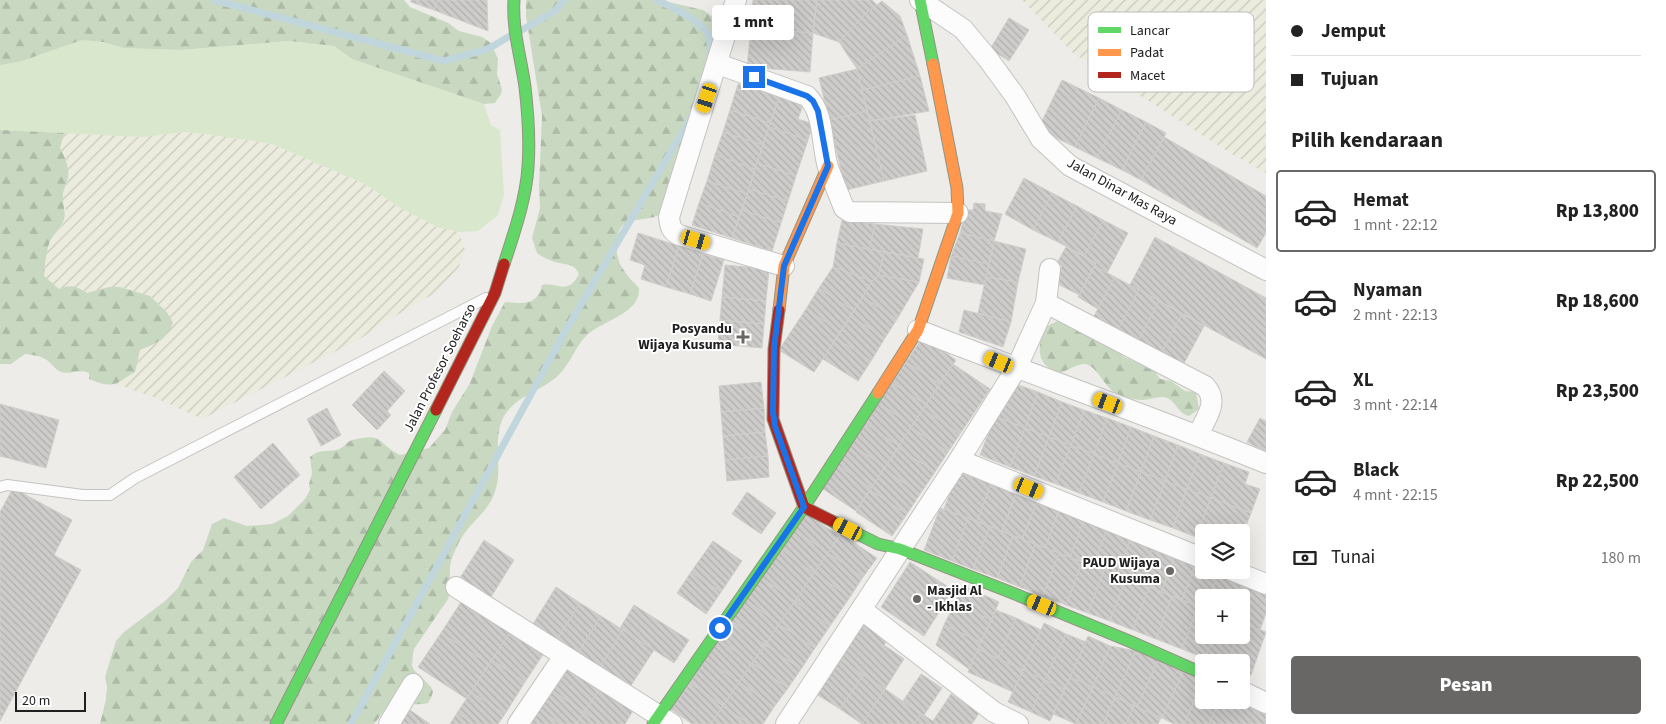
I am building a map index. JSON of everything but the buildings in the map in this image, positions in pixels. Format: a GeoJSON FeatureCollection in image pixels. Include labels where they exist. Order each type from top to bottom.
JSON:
{"type":"FeatureCollection","features":[{"type":"Feature","properties":{"kind":"street","name":"Jalan Profesor Soeharso"},"geometry":{"type":"LineString","coordinates":[[276,724],[495,293],[517,223],[528,169],[529,132],[526,87],[512,19],[514,0]]}},
{"type":"Feature","properties":{"kind":"street"},"geometry":{"type":"LineString","coordinates":[[736,0],[718,64],[669,217],[672,229],[679,235],[784,266]]}},
{"type":"Feature","properties":{"kind":"street"},"geometry":{"type":"LineString","coordinates":[[456,587],[661,721],[804,507],[918,330],[958,213],[957,188],[920,0]]}},
{"type":"Feature","properties":{"kind":"street","name":"Jalan Dinar Mas Raya"},"geometry":{"type":"LineString","coordinates":[[920,0],[963,29],[1015,96],[1041,139],[1070,166],[1266,270]]}},
{"type":"Feature","properties":{"kind":"street"},"geometry":{"type":"LineString","coordinates":[[718,64],[807,96],[813,101],[818,111],[828,166],[844,208],[850,212],[958,213]]}},
{"type":"Feature","properties":{"kind":"street"},"geometry":{"type":"LineString","coordinates":[[828,166],[784,266],[774,348],[773,419],[804,507],[878,544],[900,549],[1077,620],[1195,670]]}},
{"type":"Feature","properties":{"kind":"street"},"geometry":{"type":"LineString","coordinates":[[786,724],[959,460],[1016,368],[1046,302],[1050,269]]}},
{"type":"Feature","properties":{"kind":"street"},"geometry":{"type":"LineString","coordinates":[[1046,302],[1205,386],[1210,392],[1212,401],[1198,435]]}},
{"type":"Feature","properties":{"kind":"street"},"geometry":{"type":"LineString","coordinates":[[918,330],[1198,435],[1266,463]]}},
{"type":"Feature","properties":{"kind":"street"},"geometry":{"type":"LineString","coordinates":[[959,460],[1195,555]]}},
{"type":"Feature","properties":{"kind":"street"},"geometry":{"type":"LineString","coordinates":[[1250,578],[1266,584]]}},
{"type":"Feature","properties":{"kind":"street"},"geometry":{"type":"LineString","coordinates":[[861,609],[990,718],[1018,724]]}},
{"type":"Feature","properties":{"kind":"street"},"geometry":{"type":"LineString","coordinates":[[518,724],[564,656]]}},
{"type":"Feature","properties":{"kind":"street"},"geometry":{"type":"LineString","coordinates":[[389,724],[413,684]]}},
{"type":"Feature","properties":{"kind":"street"},"geometry":{"type":"LineString","coordinates":[[1250,695],[1266,703]]}},
{"type":"Feature","properties":{"kind":"lane"},"geometry":{"type":"LineString","coordinates":[[0,487],[7,485],[84,495],[110,495],[135,478],[495,293]]}},
{"type":"Feature","properties":{"kind":"shaded area"},"geometry":{"type":"Polygon","coordinates":[[[1022,0],[1266,0],[1266,173],[1232,154],[1134,92],[1254,92],[1254,12],[1088,12],[1088,63],[1073,53],[1022,0]]]}},
{"type":"Feature","properties":{"kind":"shaded area"},"geometry":{"type":"Polygon","coordinates":[[[184,132],[272,144],[365,184],[399,207],[437,227],[459,232],[465,250],[459,267],[435,293],[360,339],[202,419],[154,397],[115,384],[135,372],[140,350],[160,342],[167,312],[150,296],[120,287],[109,287],[87,293],[80,287],[59,289],[44,276],[47,251],[51,241],[64,222],[66,211],[62,200],[63,190],[68,179],[65,158],[59,148],[64,133],[142,137],[184,132]]]}},
{"type":"Feature","properties":{"kind":"green space"},"geometry":{"type":"Polygon","coordinates":[[[0,0],[404,0],[410,7],[448,23],[459,31],[482,37],[491,43],[498,59],[497,74],[502,89],[495,103],[484,104],[352,59],[334,46],[289,41],[180,50],[124,48],[103,42],[82,40],[19,62],[0,65],[0,0]]]}},
{"type":"Feature","properties":{"kind":"green space"},"geometry":{"type":"Polygon","coordinates":[[[526,0],[660,0],[703,10],[716,19],[718,24],[665,208],[657,216],[626,223],[619,232],[617,245],[618,259],[624,271],[639,288],[637,299],[628,310],[588,334],[559,374],[549,383],[515,403],[504,416],[500,425],[498,435],[498,474],[495,493],[487,507],[459,542],[450,568],[448,599],[414,649],[412,666],[431,687],[433,692],[431,698],[428,703],[387,707],[374,724],[100,724],[106,699],[107,687],[105,677],[116,641],[124,632],[165,601],[178,588],[191,562],[203,550],[212,524],[224,518],[247,526],[272,524],[288,516],[305,499],[310,490],[309,484],[312,473],[310,457],[313,454],[343,447],[352,440],[375,438],[400,455],[429,448],[445,430],[452,412],[470,383],[492,326],[505,302],[528,302],[536,297],[542,285],[562,287],[571,285],[575,281],[579,274],[575,268],[553,261],[537,253],[532,238],[540,208],[542,116],[526,16],[526,0]]]}},
{"type":"Feature","properties":{"kind":"green space"},"geometry":{"type":"Polygon","coordinates":[[[82,40],[103,42],[124,48],[180,50],[289,41],[334,46],[352,59],[484,104],[491,125],[500,130],[504,195],[498,215],[478,231],[459,232],[437,227],[399,207],[365,184],[272,144],[184,132],[142,137],[0,130],[0,65],[19,62],[82,40]]]}},
{"type":"Feature","properties":{"kind":"green space"},"geometry":{"type":"Polygon","coordinates":[[[0,130],[64,133],[60,148],[68,168],[68,177],[63,195],[65,216],[62,225],[50,241],[44,276],[59,289],[74,286],[87,293],[109,287],[120,287],[150,296],[167,312],[173,323],[164,338],[140,350],[135,372],[118,383],[109,385],[97,382],[89,379],[89,373],[86,372],[61,372],[47,360],[35,355],[25,354],[11,364],[0,364],[0,130]]]}},
{"type":"Feature","properties":{"kind":"green space"},"geometry":{"type":"Polygon","coordinates":[[[1058,321],[1113,345],[1124,357],[1154,370],[1160,379],[1171,381],[1185,391],[1196,392],[1199,409],[1189,416],[1166,398],[1140,400],[1120,396],[1110,389],[1097,372],[1088,365],[1078,365],[1059,373],[1050,369],[1041,359],[1040,338],[1045,328],[1058,321]]]}},
{"type":"Feature","properties":{"kind":"waterway"},"geometry":{"type":"LineString","coordinates":[[214,0],[444,61],[488,49],[510,36]]}},
{"type":"Feature","properties":{"kind":"waterway"},"geometry":{"type":"LineString","coordinates":[[520,31],[555,11],[564,0]]}},
{"type":"Feature","properties":{"kind":"waterway"},"geometry":{"type":"LineString","coordinates":[[657,0],[701,25],[710,39],[710,61]]}},
{"type":"Feature","properties":{"kind":"waterway"},"geometry":{"type":"LineString","coordinates":[[351,724],[566,330],[693,114]]}},
{"type":"Feature","properties":{"kind":"traffic: fast"},"geometry":{"type":"LineString","coordinates":[[504,264],[522,204],[529,157],[527,107],[516,33],[514,0]]}},
{"type":"Feature","properties":{"kind":"traffic: fast"},"geometry":{"type":"LineString","coordinates":[[920,0],[933,64]]}},
{"type":"Feature","properties":{"kind":"traffic: fast"},"geometry":{"type":"LineString","coordinates":[[653,724],[804,507],[878,393]]}},
{"type":"Feature","properties":{"kind":"traffic: fast"},"geometry":{"type":"LineString","coordinates":[[276,724],[436,410]]}},
{"type":"Feature","properties":{"kind":"traffic: fast"},"geometry":{"type":"LineString","coordinates":[[832,521],[878,544],[900,549],[1015,594],[1195,670]]}},
{"type":"Feature","properties":{"kind":"traffic: slow"},"geometry":{"type":"LineString","coordinates":[[878,393],[918,330],[958,213],[957,188],[933,64]]}},
{"type":"Feature","properties":{"kind":"traffic: slow"},"geometry":{"type":"LineString","coordinates":[[779,310],[784,266],[828,166]]}},
{"type":"Feature","properties":{"kind":"traffic: jam"},"geometry":{"type":"LineString","coordinates":[[436,410],[495,293],[504,264]]}},
{"type":"Feature","properties":{"kind":"traffic: jam"},"geometry":{"type":"LineString","coordinates":[[779,310],[774,349],[773,419],[804,507],[832,521]]}},
{"type":"Feature","properties":{"kind":"place","name":"Posyandu Wijaya Kusuma"},"geometry":{"type":"Point","coordinates":[743,337]}},
{"type":"Feature","properties":{"kind":"place","name":"PAUD Wijaya Kusuma"},"geometry":{"type":"Point","coordinates":[1170,571]}},
{"type":"Feature","properties":{"kind":"place","name":"Masjid Al - Ikhlas"},"geometry":{"type":"Point","coordinates":[917,599]}},
{"type":"Feature","properties":{"kind":"route"},"geometry":{"type":"LineString","coordinates":[[720,628],[804,507],[773,419],[774,348],[784,266],[828,166],[818,111],[813,101],[807,96],[754,77]]}}]}
